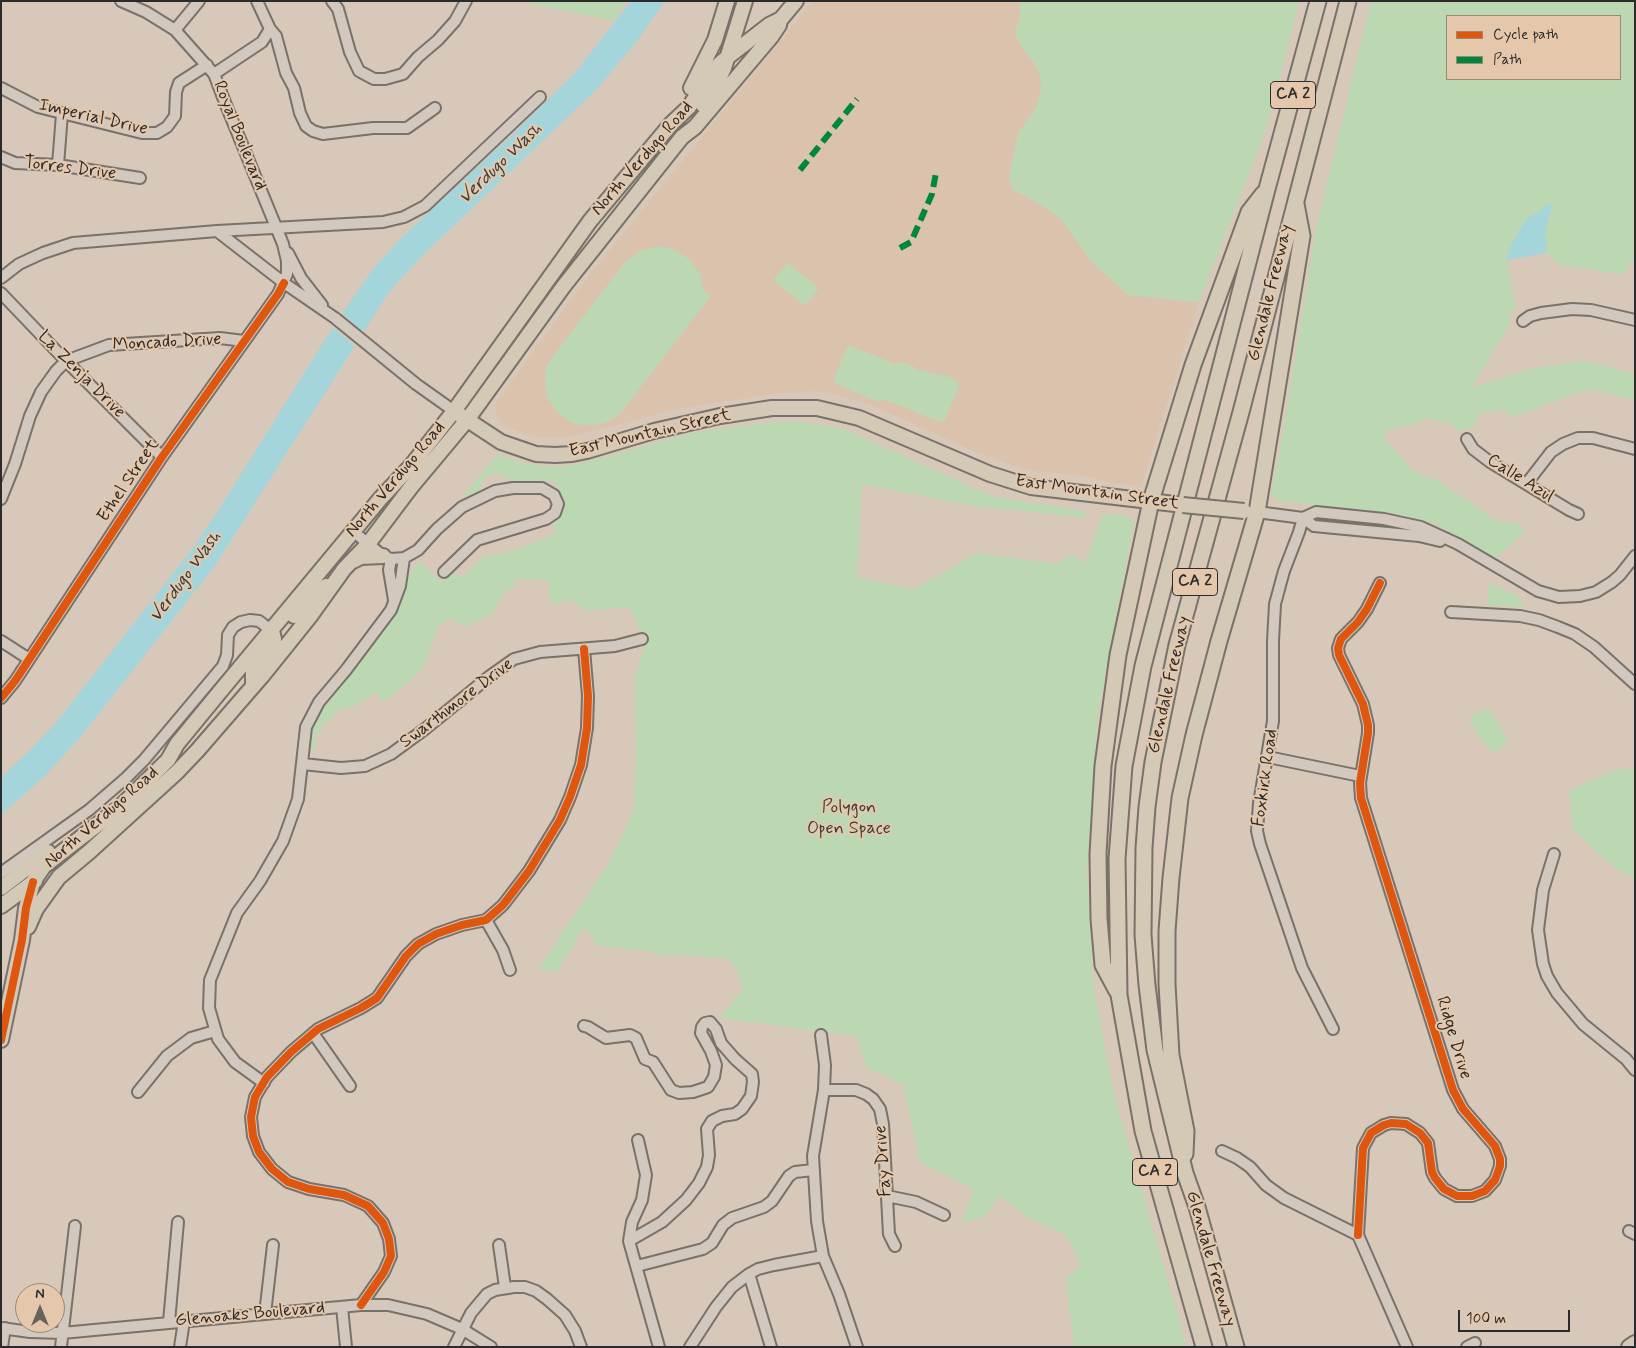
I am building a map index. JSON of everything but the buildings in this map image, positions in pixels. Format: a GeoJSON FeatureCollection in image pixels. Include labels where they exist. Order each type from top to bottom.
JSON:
{"type":"FeatureCollection","features":[{"type":"Feature","properties":{"kind":"highway","name":"Glendale Freeway"},"geometry":{"type":"LineString","coordinates":[[1204,1347],[1143,1131],[1119,995],[1117,859],[1124,766],[1143,666],[1318,1]]}},
{"type":"Feature","properties":{"kind":"highway","name":"Glendale Freeway"},"geometry":{"type":"LineString","coordinates":[[1236,1347],[1197,1207],[1185,1173],[1155,1050],[1146,985],[1143,935],[1144,848],[1147,807],[1152,762],[1177,645],[1241,412],[1348,1]]}},
{"type":"Feature","properties":{"kind":"highway"},"geometry":{"type":"LineString","coordinates":[[1119,995],[1103,965],[1099,919],[1098,854],[1103,766],[1118,655],[1193,365],[1249,212],[1268,189]]}},
{"type":"Feature","properties":{"kind":"highway"},"geometry":{"type":"LineString","coordinates":[[1185,1173],[1186,1131],[1171,1055],[1167,984],[1167,931],[1180,798],[1250,512],[1302,236],[1296,198]]}},
{"type":"Feature","properties":{"kind":"main road"},"geometry":{"type":"LineString","coordinates":[[671,124],[707,57],[719,28],[727,1]]}},
{"type":"Feature","properties":{"kind":"main road"},"geometry":{"type":"LineString","coordinates":[[682,137],[687,125],[717,83],[729,56],[745,1]]}},
{"type":"Feature","properties":{"kind":"main road","name":"North Verdugo Road"},"geometry":{"type":"LineString","coordinates":[[22,940],[36,909],[59,877],[139,807],[197,751],[253,686],[311,615],[364,541],[467,420],[563,287],[682,137],[694,127],[771,37],[781,19],[796,1]]}},
{"type":"Feature","properties":{"kind":"main road","name":"North Verdugo Road"},"geometry":{"type":"LineString","coordinates":[[1,1040],[22,940],[26,908],[34,882],[44,866],[118,809],[168,760],[177,744],[387,491],[411,466],[454,411],[590,221],[694,99],[714,69],[770,25],[781,19]]}},
{"type":"Feature","properties":{"kind":"main road"},"geometry":{"type":"LineString","coordinates":[[590,221],[606,234]]}},
{"type":"Feature","properties":{"kind":"main road","name":"East Mountain Street"},"geometry":{"type":"LineString","coordinates":[[454,411],[501,442],[536,454],[555,455],[587,451],[654,431],[720,416],[772,408],[817,408],[859,418],[990,474],[1031,487],[1250,512]]}},
{"type":"Feature","properties":{"kind":"main road"},"geometry":{"type":"LineString","coordinates":[[315,578],[328,572],[364,541],[388,500],[387,491]]}},
{"type":"Feature","properties":{"kind":"main road"},"geometry":{"type":"LineString","coordinates":[[253,686],[253,669],[273,645],[272,631],[282,629],[348,565],[361,557],[387,557]]}},
{"type":"Feature","properties":{"kind":"main road"},"geometry":{"type":"LineString","coordinates":[[1,888],[117,802],[177,744]]}},
{"type":"Feature","properties":{"kind":"main road"},"geometry":{"type":"LineString","coordinates":[[1,906],[139,807]]}},
{"type":"Feature","properties":{"kind":"main road"},"geometry":{"type":"LineString","coordinates":[[1629,1347],[1635,1343]]}},
{"type":"Feature","properties":{"kind":"street","name":"Royal Boulevard"},"geometry":{"type":"LineString","coordinates":[[121,1],[146,12],[175,30],[214,74],[283,244],[287,261],[284,283]]}},
{"type":"Feature","properties":{"kind":"street"},"geometry":{"type":"LineString","coordinates":[[175,30],[199,1]]}},
{"type":"Feature","properties":{"kind":"street"},"geometry":{"type":"LineString","coordinates":[[257,1],[270,29],[276,36],[286,73],[294,88],[300,113],[306,126],[313,131],[323,134],[373,128],[407,128],[435,108]]}},
{"type":"Feature","properties":{"kind":"street"},"geometry":{"type":"LineString","coordinates":[[332,1],[338,9],[350,52],[359,71],[374,79],[385,79],[403,74],[455,21],[466,1]]}},
{"type":"Feature","properties":{"kind":"street"},"geometry":{"type":"LineString","coordinates":[[214,74],[262,42],[270,29]]}},
{"type":"Feature","properties":{"kind":"street","name":"Imperial Drive"},"geometry":{"type":"LineString","coordinates":[[1,88],[38,107],[62,114],[142,133],[157,133],[167,127],[175,116],[176,92],[180,83],[207,65]]}},
{"type":"Feature","properties":{"kind":"street"},"geometry":{"type":"LineString","coordinates":[[1,278],[19,264],[43,253],[73,243],[217,231],[383,222],[404,217],[425,206],[540,97]]}},
{"type":"Feature","properties":{"kind":"street"},"geometry":{"type":"LineString","coordinates":[[58,165],[62,114]]}},
{"type":"Feature","properties":{"kind":"street","name":"Torres Drive"},"geometry":{"type":"LineString","coordinates":[[1,157],[15,163],[58,165],[140,178]]}},
{"type":"Feature","properties":{"kind":"street","name":"East Mountain Street"},"geometry":{"type":"LineString","coordinates":[[217,231],[284,283],[335,318],[416,384],[454,411]]}},
{"type":"Feature","properties":{"kind":"street"},"geometry":{"type":"LineString","coordinates":[[283,244],[301,278],[314,296],[335,318]]}},
{"type":"Feature","properties":{"kind":"street","name":"Ethel Street"},"geometry":{"type":"LineString","coordinates":[[1,698],[15,681],[162,457],[284,283]]}},
{"type":"Feature","properties":{"kind":"street","name":"La Zenja Drive"},"geometry":{"type":"LineString","coordinates":[[1,293],[162,457]]}},
{"type":"Feature","properties":{"kind":"street"},"geometry":{"type":"LineString","coordinates":[[1523,321],[1530,316],[1541,313],[1572,309],[1592,310],[1635,320]]}},
{"type":"Feature","properties":{"kind":"street","name":"Moncado Drive"},"geometry":{"type":"LineString","coordinates":[[1,499],[15,464],[30,416],[41,392],[56,371],[66,361],[109,345],[220,338],[244,341]]}},
{"type":"Feature","properties":{"kind":"street"},"geometry":{"type":"LineString","coordinates":[[1527,483],[1551,452],[1563,444],[1578,438],[1593,438],[1635,449]]}},
{"type":"Feature","properties":{"kind":"street","name":"Calle Azul"},"geometry":{"type":"LineString","coordinates":[[1467,439],[1473,448],[1490,462],[1578,514]]}},
{"type":"Feature","properties":{"kind":"street"},"geometry":{"type":"LineString","coordinates":[[364,541],[375,551],[387,557],[404,558],[418,550],[436,529],[462,507],[494,491],[513,488],[542,488],[554,495],[558,504],[555,513],[546,519],[477,540],[444,572]]}},
{"type":"Feature","properties":{"kind":"street"},"geometry":{"type":"LineString","coordinates":[[1250,512],[1302,518],[1314,526],[1419,536],[1458,544],[1544,594],[1559,597],[1580,596],[1596,592],[1620,575],[1635,556]]}},
{"type":"Feature","properties":{"kind":"street","name":"Foxkirk Road"},"geometry":{"type":"LineString","coordinates":[[1302,518],[1275,604],[1273,641],[1274,709],[1268,757],[1257,817],[1257,831],[1302,968],[1333,1029]]}},
{"type":"Feature","properties":{"kind":"street"},"geometry":{"type":"LineString","coordinates":[[387,557],[395,601]]}},
{"type":"Feature","properties":{"kind":"street"},"geometry":{"type":"LineString","coordinates":[[264,1083],[235,1062],[218,1039],[209,1008],[210,980],[237,913],[260,880],[283,841],[298,799],[306,727],[319,702],[346,670],[390,610],[400,586],[404,558]]}},
{"type":"Feature","properties":{"kind":"street","name":"Ridge Drive"},"geometry":{"type":"LineString","coordinates":[[1358,1235],[1363,1148],[1371,1133],[1384,1125],[1391,1122],[1406,1124],[1420,1133],[1428,1144],[1432,1172],[1435,1178],[1444,1189],[1457,1196],[1472,1196],[1485,1191],[1495,1180],[1500,1166],[1500,1159],[1495,1146],[1463,1110],[1453,1090],[1361,798],[1360,776],[1368,733],[1367,719],[1363,704],[1338,651],[1339,642],[1367,609],[1380,584]]}},
{"type":"Feature","properties":{"kind":"street"},"geometry":{"type":"LineString","coordinates":[[1451,612],[1520,616],[1558,626],[1575,634],[1594,647],[1635,684]]}},
{"type":"Feature","properties":{"kind":"street"},"geometry":{"type":"LineString","coordinates":[[1,873],[89,810],[132,772],[223,666],[227,655],[228,635],[233,627],[241,622],[250,620],[259,622],[272,631]]}},
{"type":"Feature","properties":{"kind":"street","name":"Swarthmore Drive"},"geometry":{"type":"LineString","coordinates":[[303,764],[341,768],[365,766],[391,754],[490,676],[514,660],[540,652],[615,646],[642,639]]}},
{"type":"Feature","properties":{"kind":"street"},"geometry":{"type":"LineString","coordinates":[[1,642],[29,659]]}},
{"type":"Feature","properties":{"kind":"street"},"geometry":{"type":"LineString","coordinates":[[361,1305],[384,1272],[391,1256],[389,1239],[383,1223],[368,1206],[344,1195],[309,1189],[288,1182],[272,1169],[258,1152],[253,1136],[251,1117],[255,1097],[264,1083],[291,1052],[313,1033],[377,998],[406,956],[418,944],[436,934],[486,920],[503,905],[529,872],[560,820],[581,765],[587,728],[588,696],[584,649]]}},
{"type":"Feature","properties":{"kind":"street"},"geometry":{"type":"LineString","coordinates":[[1268,757],[1360,776]]}},
{"type":"Feature","properties":{"kind":"street"},"geometry":{"type":"LineString","coordinates":[[1554,854],[1543,890],[1538,930],[1543,964],[1547,976],[1557,993],[1583,1024],[1626,1059],[1635,1070]]}},
{"type":"Feature","properties":{"kind":"street"},"geometry":{"type":"LineString","coordinates":[[486,920],[503,950],[510,970]]}},
{"type":"Feature","properties":{"kind":"street"},"geometry":{"type":"LineString","coordinates":[[584,1026],[606,1038],[630,1035],[636,1038],[645,1059],[653,1062],[671,1090],[679,1093],[693,1092],[708,1087],[714,1077],[716,1065],[701,1033],[705,1023],[710,1022],[716,1029],[721,1043],[752,1074],[751,1096],[742,1109],[735,1114],[722,1116],[712,1121],[707,1129],[710,1155],[707,1167],[699,1183],[686,1200],[662,1222],[629,1241]]}},
{"type":"Feature","properties":{"kind":"street"},"geometry":{"type":"LineString","coordinates":[[138,1092],[167,1056],[191,1038],[215,1031]]}},
{"type":"Feature","properties":{"kind":"street"},"geometry":{"type":"LineString","coordinates":[[313,1033],[350,1086]]}},
{"type":"Feature","properties":{"kind":"street"},"geometry":{"type":"LineString","coordinates":[[822,1035],[824,1090],[813,1156],[817,1222],[823,1256],[839,1294],[857,1347]]}},
{"type":"Feature","properties":{"kind":"street","name":"Fay Drive"},"geometry":{"type":"LineString","coordinates":[[824,1090],[856,1090],[873,1099],[880,1109],[883,1124],[889,1234],[895,1246]]}},
{"type":"Feature","properties":{"kind":"street"},"geometry":{"type":"LineString","coordinates":[[638,1140],[646,1175],[642,1200],[632,1222],[629,1241],[659,1347]]}},
{"type":"Feature","properties":{"kind":"street"},"geometry":{"type":"LineString","coordinates":[[1222,1151],[1250,1167],[1266,1185],[1284,1198],[1358,1235],[1407,1347]]}},
{"type":"Feature","properties":{"kind":"street"},"geometry":{"type":"LineString","coordinates":[[637,1266],[703,1249],[712,1243],[723,1225],[732,1218],[764,1207],[772,1201],[789,1176],[795,1172],[813,1170]]}},
{"type":"Feature","properties":{"kind":"street"},"geometry":{"type":"LineString","coordinates":[[887,1196],[916,1202],[944,1215]]}},
{"type":"Feature","properties":{"kind":"street"},"geometry":{"type":"LineString","coordinates":[[169,1322],[178,1222]]}},
{"type":"Feature","properties":{"kind":"street"},"geometry":{"type":"LineString","coordinates":[[65,1308],[75,1226]]}},
{"type":"Feature","properties":{"kind":"street"},"geometry":{"type":"LineString","coordinates":[[499,1244],[506,1287]]}},
{"type":"Feature","properties":{"kind":"street"},"geometry":{"type":"LineString","coordinates":[[265,1314],[273,1245]]}},
{"type":"Feature","properties":{"kind":"street"},"geometry":{"type":"LineString","coordinates":[[690,1347],[716,1307],[732,1287],[749,1274],[758,1269],[774,1265],[823,1256]]}},
{"type":"Feature","properties":{"kind":"street"},"geometry":{"type":"LineString","coordinates":[[749,1274],[771,1347]]}},
{"type":"Feature","properties":{"kind":"street"},"geometry":{"type":"LineString","coordinates":[[454,1347],[471,1313],[487,1294],[506,1287],[525,1288],[536,1291],[547,1299],[565,1315],[576,1332],[581,1347]]}},
{"type":"Feature","properties":{"kind":"street","name":"Glenoaks Boulevard"},"geometry":{"type":"LineString","coordinates":[[65,1332],[361,1305],[388,1305],[427,1314],[462,1329],[491,1347]]}},
{"type":"Feature","properties":{"kind":"street"},"geometry":{"type":"LineString","coordinates":[[342,1308],[346,1347]]}},
{"type":"Feature","properties":{"kind":"street"},"geometry":{"type":"LineString","coordinates":[[180,1347],[184,1321]]}},
{"type":"Feature","properties":{"kind":"street"},"geometry":{"type":"LineString","coordinates":[[2,1347],[3,1328]]}},
{"type":"Feature","properties":{"kind":"street"},"geometry":{"type":"LineString","coordinates":[[61,1347],[62,1333]]}},
{"type":"Feature","properties":{"kind":"shaded area"},"geometry":{"type":"Polygon","coordinates":[[[813,1],[1021,1],[1016,36],[1023,49],[1035,64],[1040,75],[1041,85],[1037,106],[1019,132],[1017,139],[1009,178],[1016,192],[1043,206],[1061,219],[1128,295],[1199,302],[1141,486],[1111,483],[1091,477],[1023,469],[974,451],[875,407],[831,393],[813,391],[781,393],[682,408],[570,437],[539,437],[523,433],[502,424],[497,417],[495,404],[583,283],[813,1]]]}},
{"type":"Feature","properties":{"kind":"green space"},"geometry":{"type":"Polygon","coordinates":[[[519,1],[626,1],[615,21],[519,1]]]}},
{"type":"Feature","properties":{"kind":"green space"},"geometry":{"type":"Polygon","coordinates":[[[1021,1],[1300,1],[1266,130],[1199,302],[1128,295],[1090,260],[1061,219],[1043,206],[1012,189],[1009,178],[1017,139],[1019,132],[1037,106],[1041,85],[1040,75],[1035,64],[1023,49],[1016,36],[1021,1]]]}},
{"type":"Feature","properties":{"kind":"green space"},"geometry":{"type":"Polygon","coordinates":[[[1371,1],[1635,1],[1635,263],[1631,262],[1623,274],[1560,265],[1545,253],[1545,233],[1551,212],[1546,206],[1527,218],[1507,256],[1508,272],[1517,308],[1509,312],[1510,324],[1471,388],[1533,368],[1587,361],[1635,374],[1635,400],[1589,389],[1512,417],[1503,410],[1481,413],[1473,428],[1457,431],[1450,423],[1424,418],[1419,423],[1385,430],[1384,438],[1414,472],[1439,481],[1497,521],[1518,523],[1525,532],[1495,558],[1432,522],[1348,508],[1275,500],[1271,494],[1317,224],[1371,1]]]}},
{"type":"Feature","properties":{"kind":"green space"},"geometry":{"type":"Polygon","coordinates":[[[657,246],[671,248],[689,259],[700,274],[703,290],[711,296],[619,415],[598,425],[579,425],[569,421],[555,410],[547,396],[546,369],[551,359],[626,261],[640,251],[657,246]]]}},
{"type":"Feature","properties":{"kind":"green space"},"geometry":{"type":"Polygon","coordinates":[[[787,263],[819,288],[805,306],[773,280],[787,263]]]}},
{"type":"Feature","properties":{"kind":"green space"},"geometry":{"type":"Polygon","coordinates":[[[848,345],[895,364],[902,362],[915,367],[917,371],[921,370],[937,375],[942,374],[957,380],[959,385],[945,420],[940,422],[884,399],[878,402],[836,384],[834,379],[848,345]]]}},
{"type":"Feature","properties":{"kind":"green space","name":"Polygon Open Space"},"geometry":{"type":"Polygon","coordinates":[[[773,422],[804,422],[844,429],[992,496],[1084,511],[1087,518],[974,506],[862,484],[857,578],[914,589],[977,553],[1057,564],[1070,554],[1085,563],[1103,514],[1130,516],[1134,522],[1098,713],[1087,870],[1093,984],[1114,1094],[1187,1347],[1074,1347],[1066,1278],[1081,1265],[1066,1235],[1027,1217],[1000,1196],[985,1217],[961,1223],[974,1189],[920,1162],[903,1084],[867,1068],[856,1036],[719,1018],[743,990],[738,972],[728,959],[687,955],[659,955],[649,951],[597,946],[585,926],[557,972],[539,968],[610,861],[634,810],[636,753],[635,678],[645,646],[630,607],[586,611],[571,600],[551,604],[548,580],[515,579],[516,587],[502,594],[494,612],[465,627],[449,618],[438,627],[423,668],[409,682],[383,702],[376,692],[356,705],[331,714],[332,719],[324,724],[316,736],[315,750],[310,750],[312,732],[318,718],[396,615],[404,596],[407,577],[419,561],[440,581],[452,571],[461,578],[482,558],[497,553],[502,555],[555,534],[552,522],[563,510],[561,491],[552,481],[511,481],[499,473],[485,477],[480,490],[462,497],[498,454],[522,463],[564,466],[578,464],[695,432],[773,422]]]}},
{"type":"Feature","properties":{"kind":"green space"},"geometry":{"type":"Polygon","coordinates":[[[1489,583],[1516,595],[1525,607],[1487,605],[1489,583]]]}},
{"type":"Feature","properties":{"kind":"green space"},"geometry":{"type":"Polygon","coordinates":[[[1484,709],[1489,709],[1508,739],[1507,744],[1494,752],[1489,750],[1470,722],[1471,716],[1484,709]]]}},
{"type":"Feature","properties":{"kind":"green space"},"geometry":{"type":"Polygon","coordinates":[[[1621,768],[1635,770],[1635,879],[1615,868],[1573,830],[1569,790],[1621,768]]]}},
{"type":"Feature","properties":{"kind":"water","name":"Verdugo Wash"},"geometry":{"type":"Polygon","coordinates":[[[631,1],[665,1],[638,40],[597,89],[425,253],[397,283],[385,298],[214,567],[78,740],[46,775],[1,815],[1,777],[55,724],[189,553],[218,511],[333,327],[373,269],[402,237],[512,135],[575,73],[631,1]]]}},
{"type":"Feature","properties":{"kind":"water"},"geometry":{"type":"Polygon","coordinates":[[[1550,204],[1552,205],[1545,233],[1547,248],[1545,253],[1507,260],[1510,247],[1527,218],[1550,204]]]}},
{"type":"Feature","properties":{"kind":"pier"},"geometry":{"type":"Polygon","coordinates":[[[340,312],[364,332],[356,347],[332,327],[340,312]]]}},
{"type":"Feature","properties":{"kind":"marked path"},"geometry":{"type":"LineString","coordinates":[[800,170],[857,99]]}},
{"type":"Feature","properties":{"kind":"marked path"},"geometry":{"type":"LineString","coordinates":[[900,248],[911,242],[932,194],[936,173]]}},
{"type":"Feature","properties":{"kind":"cycle path"},"geometry":{"type":"LineString","coordinates":[[1,698],[15,681],[162,457],[284,283]]}},
{"type":"Feature","properties":{"kind":"cycle path"},"geometry":{"type":"LineString","coordinates":[[1358,1235],[1363,1148],[1371,1133],[1384,1125],[1391,1123],[1406,1124],[1420,1133],[1428,1143],[1432,1172],[1435,1178],[1444,1189],[1457,1196],[1472,1196],[1485,1191],[1495,1180],[1500,1166],[1500,1159],[1495,1146],[1463,1109],[1453,1090],[1361,798],[1360,783],[1368,725],[1363,704],[1339,655],[1338,648],[1341,639],[1358,622],[1367,609],[1380,583]]}},
{"type":"Feature","properties":{"kind":"cycle path"},"geometry":{"type":"LineString","coordinates":[[361,1305],[384,1272],[391,1256],[389,1239],[383,1223],[368,1206],[344,1195],[309,1189],[288,1182],[272,1169],[259,1152],[253,1136],[251,1117],[255,1097],[267,1077],[291,1052],[318,1029],[377,998],[406,956],[418,944],[436,934],[462,925],[486,920],[503,905],[529,871],[560,820],[581,765],[587,728],[588,696],[584,649]]}},
{"type":"Feature","properties":{"kind":"cycle path"},"geometry":{"type":"LineString","coordinates":[[1,1040],[22,940],[26,908],[33,882]]}}]}
